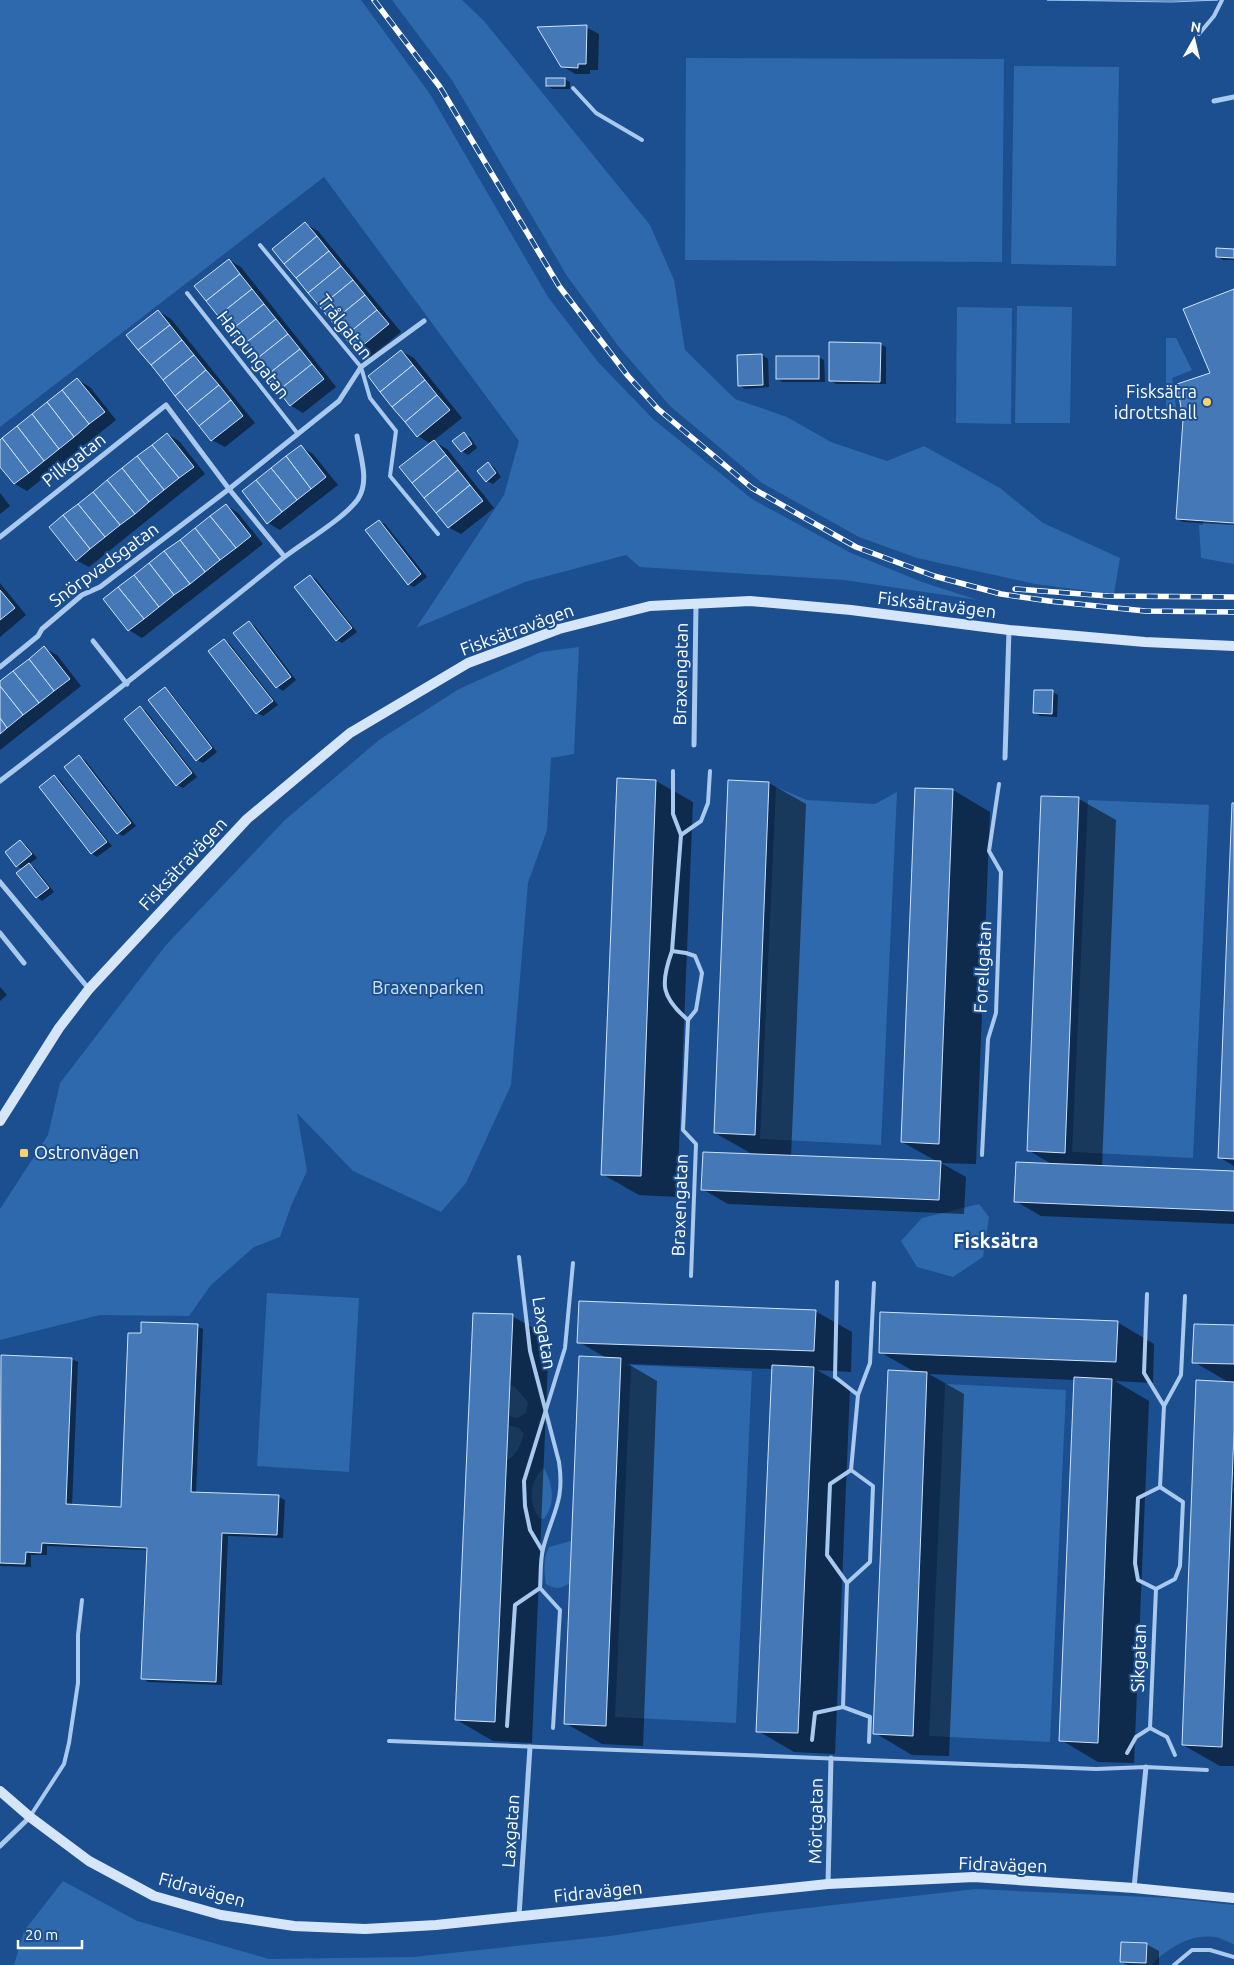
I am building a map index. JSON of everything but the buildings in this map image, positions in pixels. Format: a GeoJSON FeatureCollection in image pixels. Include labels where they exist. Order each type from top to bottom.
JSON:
{"type":"FeatureCollection","features":[{"type":"Feature","properties":{"kind":"street"},"geometry":{"type":"LineString","coordinates":[[1214,101],[1234,97]]}},
{"type":"Feature","properties":{"kind":"street","name":"Snörpvadsgatan"},"geometry":{"type":"LineString","coordinates":[[0,666],[38,636],[42,629],[82,595],[100,587],[229,489],[339,401],[361,367],[424,322]]}},
{"type":"Feature","properties":{"kind":"street","name":"Pilkgatan"},"geometry":{"type":"LineString","coordinates":[[0,537],[166,405],[229,489]]}},
{"type":"Feature","properties":{"kind":"street"},"geometry":{"type":"LineString","coordinates":[[0,781],[127,684],[284,556],[349,509],[359,497],[365,480],[357,436]]}},
{"type":"Feature","properties":{"kind":"street"},"geometry":{"type":"LineString","coordinates":[[229,489],[284,556]]}},
{"type":"Feature","properties":{"kind":"street","name":"Fisksätravägen"},"geometry":{"type":"LineString","coordinates":[[0,1122],[59,1028],[89,989],[246,819],[350,733],[468,663],[559,629],[650,606],[750,601],[850,610],[1009,630],[1145,642],[1234,646]]}},
{"type":"Feature","properties":{"kind":"street","name":"Braxengatan"},"geometry":{"type":"LineString","coordinates":[[694,745],[696,604]]}},
{"type":"Feature","properties":{"kind":"street"},"geometry":{"type":"LineString","coordinates":[[1005,758],[1009,630]]}},
{"type":"Feature","properties":{"kind":"street"},"geometry":{"type":"LineString","coordinates":[[93,641],[127,684]]}},
{"type":"Feature","properties":{"kind":"street"},"geometry":{"type":"LineString","coordinates":[[0,882],[89,989]]}},
{"type":"Feature","properties":{"kind":"street"},"geometry":{"type":"LineString","coordinates":[[0,933],[24,963]]}},
{"type":"Feature","properties":{"kind":"street","name":"Laxgatan"},"geometry":{"type":"LineString","coordinates":[[519,1916],[530,1747]]}},
{"type":"Feature","properties":{"kind":"street","name":"Mörtgatan"},"geometry":{"type":"LineString","coordinates":[[828,1884],[831,1758]]}},
{"type":"Feature","properties":{"kind":"street"},"geometry":{"type":"LineString","coordinates":[[1134,1888],[1146,1767]]}},
{"type":"Feature","properties":{"kind":"street","name":"Fidravägen"},"geometry":{"type":"LineString","coordinates":[[0,1791],[30,1817],[89,1861],[154,1896],[221,1915],[294,1926],[365,1929],[436,1925],[828,1884],[974,1878],[1134,1888],[1234,1898]]}},
{"type":"Feature","properties":{"kind":"street"},"geometry":{"type":"LineString","coordinates":[[0,1846],[30,1817]]}},
{"type":"Feature","properties":{"kind":"lane"},"geometry":{"type":"LineString","coordinates":[[1198,34],[1214,16],[1222,0]]}},
{"type":"Feature","properties":{"kind":"lane"},"geometry":{"type":"LineString","coordinates":[[573,88],[596,113],[642,140]]}},
{"type":"Feature","properties":{"kind":"lane","name":"Trålgatan"},"geometry":{"type":"LineString","coordinates":[[260,246],[361,367],[370,398],[396,431],[390,476],[438,534]]}},
{"type":"Feature","properties":{"kind":"lane","name":"Harpungatan"},"geometry":{"type":"LineString","coordinates":[[188,293],[298,434]]}},
{"type":"Feature","properties":{"kind":"lane"},"geometry":{"type":"LineString","coordinates":[[672,771],[673,814],[681,835],[672,951],[666,967],[665,992],[672,1006],[688,1020]]}},
{"type":"Feature","properties":{"kind":"lane"},"geometry":{"type":"LineString","coordinates":[[681,835],[701,821],[708,803],[710,772]]}},
{"type":"Feature","properties":{"kind":"lane","name":"Forellgatan"},"geometry":{"type":"LineString","coordinates":[[982,1155],[988,1039],[996,1013],[1001,872],[989,851],[999,784]]}},
{"type":"Feature","properties":{"kind":"lane","name":"Braxengatan"},"geometry":{"type":"LineString","coordinates":[[672,951],[694,956],[702,973],[696,1010],[688,1020],[682,1130],[696,1144],[691,1276]]}},
{"type":"Feature","properties":{"kind":"lane","name":"Laxgatan"},"geometry":{"type":"LineString","coordinates":[[520,1257],[530,1352],[562,1480],[559,1502],[542,1550],[540,1588]]}},
{"type":"Feature","properties":{"kind":"lane","name":"Laxgatan"},"geometry":{"type":"LineString","coordinates":[[542,1550],[530,1530],[525,1506],[524,1481],[565,1348],[573,1263]]}},
{"type":"Feature","properties":{"kind":"lane"},"geometry":{"type":"LineString","coordinates":[[837,1282],[835,1377],[858,1395]]}},
{"type":"Feature","properties":{"kind":"lane"},"geometry":{"type":"LineString","coordinates":[[851,1470],[858,1395],[870,1363],[874,1283]]}},
{"type":"Feature","properties":{"kind":"lane"},"geometry":{"type":"LineString","coordinates":[[1147,1294],[1144,1373],[1164,1406]]}},
{"type":"Feature","properties":{"kind":"lane"},"geometry":{"type":"LineString","coordinates":[[1160,1487],[1164,1406],[1181,1375],[1185,1296]]}},
{"type":"Feature","properties":{"kind":"lane"},"geometry":{"type":"LineString","coordinates":[[843,1708],[847,1583],[827,1555],[830,1484],[851,1470]]}},
{"type":"Feature","properties":{"kind":"lane"},"geometry":{"type":"LineString","coordinates":[[847,1583],[870,1562],[872,1486],[851,1470]]}},
{"type":"Feature","properties":{"kind":"lane"},"geometry":{"type":"LineString","coordinates":[[1160,1487],[1183,1502],[1180,1566],[1176,1579],[1156,1589],[1138,1580],[1135,1563],[1138,1498],[1160,1487]]}},
{"type":"Feature","properties":{"kind":"lane"},"geometry":{"type":"LineString","coordinates":[[507,1726],[515,1606],[540,1588],[560,1610],[553,1728]]}},
{"type":"Feature","properties":{"kind":"lane","name":"Sikgatan"},"geometry":{"type":"LineString","coordinates":[[1150,1728],[1156,1589]]}},
{"type":"Feature","properties":{"kind":"lane"},"geometry":{"type":"LineString","coordinates":[[30,1817],[64,1764],[78,1683],[78,1635],[82,1600]]}},
{"type":"Feature","properties":{"kind":"lane"},"geometry":{"type":"LineString","coordinates":[[812,1740],[815,1713],[843,1708],[870,1717],[869,1742]]}},
{"type":"Feature","properties":{"kind":"lane"},"geometry":{"type":"LineString","coordinates":[[1127,1753],[1136,1737],[1150,1728],[1166,1737],[1175,1755]]}},
{"type":"Feature","properties":{"kind":"lane"},"geometry":{"type":"LineString","coordinates":[[389,1741],[1096,1769],[1146,1767],[1207,1770]]}},
{"type":"Feature","properties":{"kind":"lane"},"geometry":{"type":"LineString","coordinates":[[1174,1965],[1192,1950],[1210,1950],[1234,1957]]}},
{"type":"Feature","properties":{"kind":"green space"},"geometry":{"type":"Polygon","coordinates":[[[0,0],[361,0],[430,94],[548,297],[598,362],[653,419],[752,499],[851,553],[922,582],[978,600],[844,580],[640,567],[626,555],[525,582],[416,628],[504,495],[519,441],[324,177],[0,427],[0,0]]]}},
{"type":"Feature","properties":{"kind":"green space"},"geometry":{"type":"Polygon","coordinates":[[[392,0],[462,0],[484,21],[650,225],[674,280],[685,350],[735,399],[787,417],[831,442],[887,461],[924,446],[1000,488],[1043,523],[1120,558],[1114,594],[1035,584],[917,558],[859,537],[762,483],[670,406],[619,347],[567,276],[452,80],[392,0]]]}},
{"type":"Feature","properties":{"kind":"green space"},"geometry":{"type":"Polygon","coordinates":[[[686,58],[1004,59],[1002,262],[685,260],[686,58]]]}},
{"type":"Feature","properties":{"kind":"green space"},"geometry":{"type":"Polygon","coordinates":[[[1014,66],[1119,67],[1116,266],[1011,264],[1014,66]]]}},
{"type":"Feature","properties":{"kind":"green space"},"geometry":{"type":"Polygon","coordinates":[[[1017,306],[1072,307],[1070,423],[1015,423],[1017,306]]]}},
{"type":"Feature","properties":{"kind":"green space"},"geometry":{"type":"Polygon","coordinates":[[[957,307],[1012,308],[1011,424],[956,423],[957,307]]]}},
{"type":"Feature","properties":{"kind":"green space"},"geometry":{"type":"Polygon","coordinates":[[[1166,338],[1176,338],[1192,370],[1172,378],[1177,414],[1166,412],[1166,338]]]}},
{"type":"Feature","properties":{"kind":"green space"},"geometry":{"type":"Polygon","coordinates":[[[1203,521],[1234,523],[1234,564],[1201,558],[1199,525],[1203,525],[1203,521]]]}},
{"type":"Feature","properties":{"kind":"green space","name":"Braxenparken"},"geometry":{"type":"Polygon","coordinates":[[[579,647],[574,754],[551,758],[547,830],[528,883],[511,1085],[466,1183],[441,1212],[353,1171],[297,1113],[307,1171],[291,1206],[280,1237],[254,1247],[211,1285],[189,1316],[100,1315],[0,1340],[0,1209],[48,1135],[60,1083],[166,945],[285,820],[379,740],[459,689],[541,652],[579,647]]]}},
{"type":"Feature","properties":{"kind":"green space"},"geometry":{"type":"Polygon","coordinates":[[[776,787],[807,800],[875,804],[897,792],[881,1145],[760,1139],[776,787]]]}},
{"type":"Feature","properties":{"kind":"green space"},"geometry":{"type":"Polygon","coordinates":[[[1088,800],[1209,805],[1193,1158],[1072,1152],[1088,800]]]}},
{"type":"Feature","properties":{"kind":"green space"},"geometry":{"type":"Polygon","coordinates":[[[979,1204],[989,1217],[983,1257],[953,1277],[917,1267],[901,1241],[922,1218],[979,1204]]]}},
{"type":"Feature","properties":{"kind":"green space"},"geometry":{"type":"Polygon","coordinates":[[[267,1293],[359,1298],[349,1472],[257,1466],[267,1293]]]}},
{"type":"Feature","properties":{"kind":"green space"},"geometry":{"type":"Polygon","coordinates":[[[631,1365],[752,1371],[736,1723],[615,1717],[631,1365]]]}},
{"type":"Feature","properties":{"kind":"green space"},"geometry":{"type":"Polygon","coordinates":[[[945,1384],[1066,1390],[1050,1742],[929,1736],[945,1384]]]}},
{"type":"Feature","properties":{"kind":"green space"},"geometry":{"type":"Polygon","coordinates":[[[509,1385],[515,1387],[528,1402],[526,1413],[518,1418],[508,1416],[509,1385]]]}},
{"type":"Feature","properties":{"kind":"green space"},"geometry":{"type":"Polygon","coordinates":[[[508,1425],[519,1428],[524,1434],[515,1453],[506,1461],[508,1425]]]}},
{"type":"Feature","properties":{"kind":"green space"},"geometry":{"type":"Polygon","coordinates":[[[544,1468],[551,1487],[552,1500],[544,1519],[539,1518],[535,1512],[532,1492],[535,1479],[544,1468]]]}},
{"type":"Feature","properties":{"kind":"green space"},"geometry":{"type":"Polygon","coordinates":[[[571,1541],[570,1583],[558,1588],[549,1586],[546,1584],[544,1570],[549,1547],[571,1541]]]}},
{"type":"Feature","properties":{"kind":"green space"},"geometry":{"type":"Polygon","coordinates":[[[63,1881],[137,1921],[269,1959],[413,1957],[610,1936],[763,1913],[976,1889],[1168,1898],[1234,1905],[1234,1944],[1215,1937],[1188,1940],[1172,1948],[1151,1965],[14,1965],[24,1931],[63,1881]]]}},
{"type":"Feature","properties":{"kind":"shaded area"},"geometry":{"type":"Polygon","coordinates":[[[1047,0],[1218,0],[1172,2],[1047,0]]]}},
{"type":"Feature","properties":{"kind":"railway"},"geometry":{"type":"LineString","coordinates":[[374,0],[440,87],[559,286],[628,376],[658,409],[752,488],[856,547],[934,576],[1001,594],[1145,611],[1234,612]]}},
{"type":"Feature","properties":{"kind":"railway"},"geometry":{"type":"LineString","coordinates":[[1015,589],[1108,596],[1234,597]]}},
{"type":"Feature","properties":{"kind":"place","name":"Fisksätra idrottshall"},"geometry":{"type":"Point","coordinates":[1207,402]}},
{"type":"Feature","properties":{"kind":"place","name":"Ostronvägen"},"geometry":{"type":"Point","coordinates":[24,1153]}},
{"type":"Feature","properties":{"kind":"district","name":"Fisksätra"},"geometry":{"type":"Point","coordinates":[996,1241]}}]}
